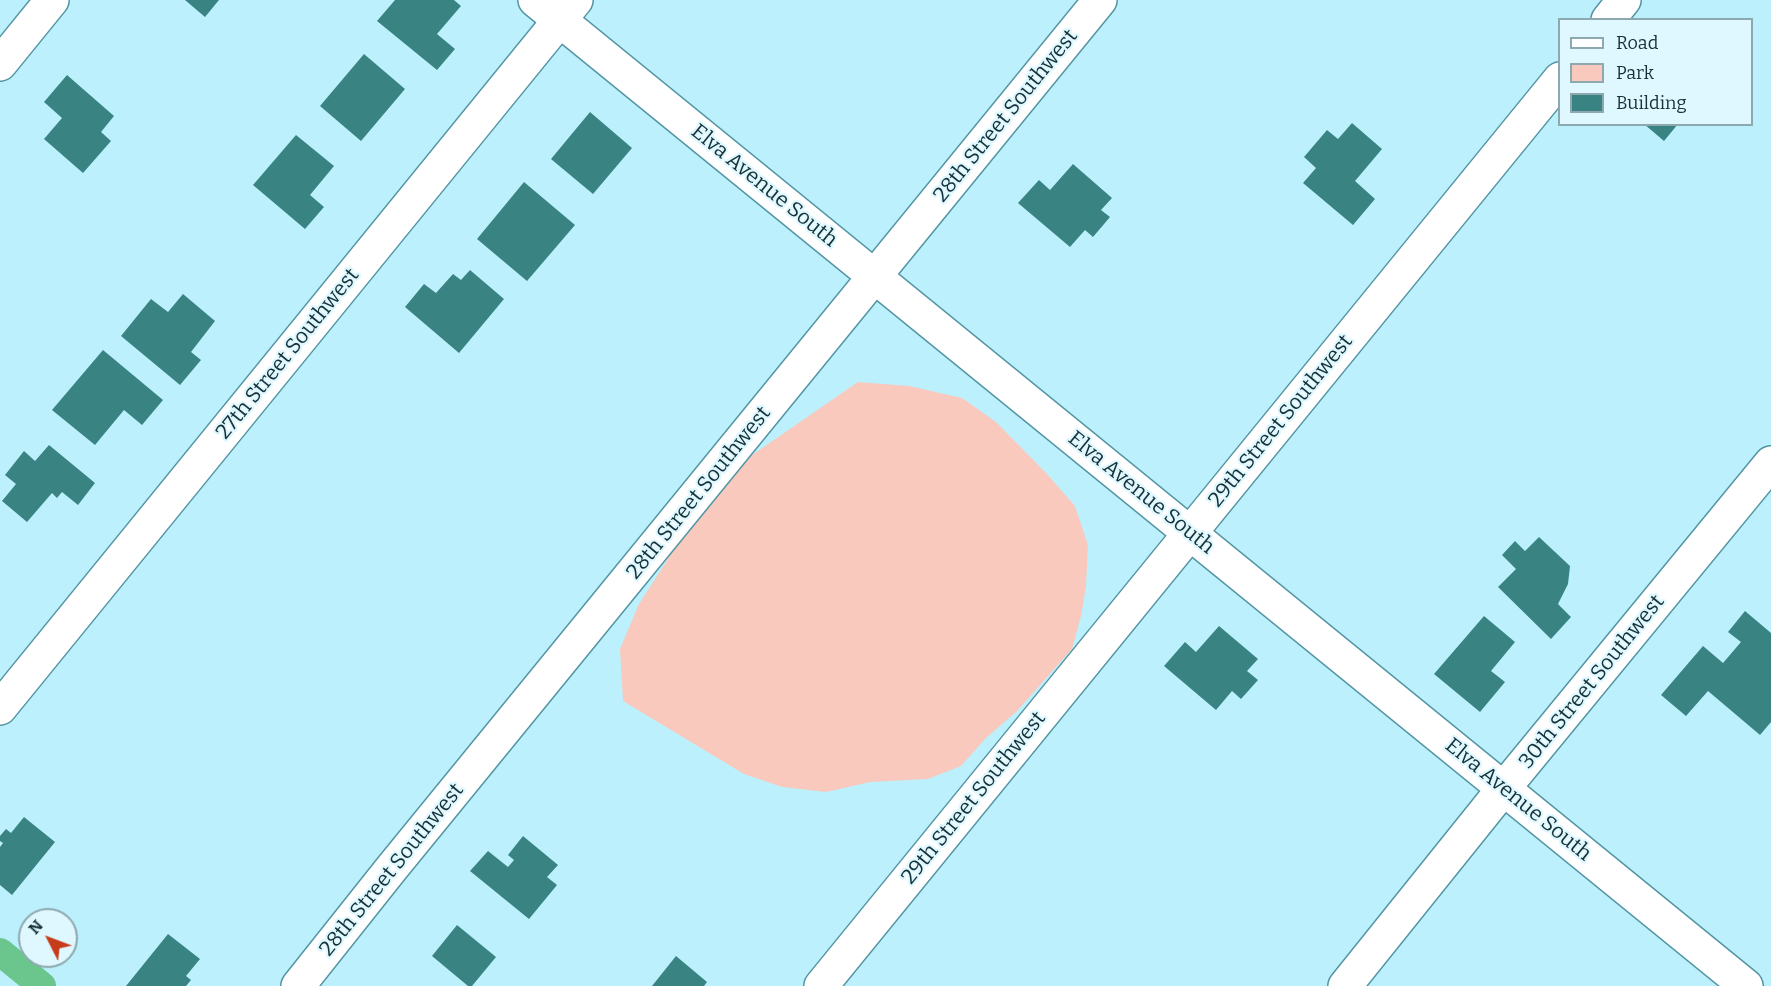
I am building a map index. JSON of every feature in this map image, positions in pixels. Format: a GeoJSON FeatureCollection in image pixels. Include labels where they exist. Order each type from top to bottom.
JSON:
{"type":"FeatureCollection","features":[{"type":"Feature","properties":{"kind":"street"},"geometry":{"type":"LineString","coordinates":[[0,64],[52,0]]}},
{"type":"Feature","properties":{"kind":"street","name":"28th Street Southwest"},"geometry":{"type":"LineString","coordinates":[[298,986],[1100,0]]}},
{"type":"Feature","properties":{"kind":"street"},"geometry":{"type":"LineString","coordinates":[[1610,18],[1624,0]]}},
{"type":"Feature","properties":{"kind":"street","name":"Elva Avenue South"},"geometry":{"type":"LineString","coordinates":[[557,7],[875,277],[1746,986]]}},
{"type":"Feature","properties":{"kind":"street","name":"27th Street Southwest"},"geometry":{"type":"LineString","coordinates":[[0,708],[557,7]]}},
{"type":"Feature","properties":{"kind":"street","name":"29th Street Southwest"},"geometry":{"type":"LineString","coordinates":[[821,986],[1558,81]]}},
{"type":"Feature","properties":{"kind":"street","name":"30th Street Southwest"},"geometry":{"type":"LineString","coordinates":[[1345,986],[1771,463]]}},
{"type":"Feature","properties":{"kind":"green space"},"geometry":{"type":"Polygon","coordinates":[[[858,382],[909,386],[962,398],[996,422],[1047,474],[1075,506],[1088,545],[1086,586],[1081,616],[1072,649],[1017,711],[985,739],[961,766],[928,779],[870,782],[826,792],[782,787],[744,774],[623,701],[620,649],[639,604],[673,551],[714,497],[752,455],[858,382]]]}},
{"type":"Feature","properties":{"kind":"building"},"geometry":{"type":"Polygon","coordinates":[[[185,0],[219,0],[205,17],[185,0]]]}},
{"type":"Feature","properties":{"kind":"building"},"geometry":{"type":"Polygon","coordinates":[[[395,0],[454,0],[461,6],[437,34],[455,49],[437,70],[377,21],[395,0]]]}},
{"type":"Feature","properties":{"kind":"building"},"geometry":{"type":"Polygon","coordinates":[[[364,54],[405,89],[361,141],[320,106],[364,54]]]}},
{"type":"Feature","properties":{"kind":"building"},"geometry":{"type":"Polygon","coordinates":[[[67,75],[114,116],[101,132],[111,141],[83,173],[44,139],[62,118],[44,102],[67,75]]]}},
{"type":"Feature","properties":{"kind":"building"},"geometry":{"type":"Polygon","coordinates":[[[590,112],[632,148],[593,194],[551,159],[590,112]]]}},
{"type":"Feature","properties":{"kind":"building"},"geometry":{"type":"Polygon","coordinates":[[[1352,123],[1382,149],[1355,181],[1375,199],[1353,225],[1303,183],[1316,168],[1304,157],[1327,130],[1338,139],[1352,123]]]}},
{"type":"Feature","properties":{"kind":"building"},"geometry":{"type":"Polygon","coordinates":[[[1646,126],[1676,126],[1664,141],[1646,126]]]}},
{"type":"Feature","properties":{"kind":"building"},"geometry":{"type":"Polygon","coordinates":[[[296,135],[334,166],[310,195],[324,207],[305,229],[253,185],[296,135]]]}},
{"type":"Feature","properties":{"kind":"building"},"geometry":{"type":"Polygon","coordinates":[[[1073,164],[1112,198],[1101,210],[1110,217],[1093,237],[1085,230],[1070,247],[1018,203],[1039,180],[1050,190],[1073,164]]]}},
{"type":"Feature","properties":{"kind":"building"},"geometry":{"type":"Polygon","coordinates":[[[524,182],[575,225],[527,281],[477,239],[524,182]]]}},
{"type":"Feature","properties":{"kind":"building"},"geometry":{"type":"Polygon","coordinates":[[[470,270],[504,299],[459,353],[405,307],[424,284],[436,293],[453,274],[461,280],[470,270]]]}},
{"type":"Feature","properties":{"kind":"building"},"geometry":{"type":"Polygon","coordinates":[[[183,294],[215,321],[191,352],[201,360],[180,385],[121,336],[151,299],[168,312],[183,294]]]}},
{"type":"Feature","properties":{"kind":"building"},"geometry":{"type":"Polygon","coordinates":[[[103,350],[163,400],[142,425],[124,410],[95,445],[52,410],[103,350]]]}},
{"type":"Feature","properties":{"kind":"building"},"geometry":{"type":"Polygon","coordinates":[[[49,445],[95,483],[78,505],[62,492],[57,498],[52,493],[27,522],[2,501],[16,484],[5,475],[24,451],[35,461],[49,445]]]}},
{"type":"Feature","properties":{"kind":"building"},"geometry":{"type":"Polygon","coordinates":[[[1539,537],[1570,566],[1568,584],[1558,604],[1571,617],[1551,639],[1498,587],[1516,569],[1502,555],[1515,541],[1525,551],[1539,537]]]}},
{"type":"Feature","properties":{"kind":"building"},"geometry":{"type":"Polygon","coordinates":[[[1745,611],[1771,633],[1771,722],[1760,735],[1708,691],[1686,716],[1661,695],[1703,646],[1723,663],[1741,642],[1728,632],[1745,611]]]}},
{"type":"Feature","properties":{"kind":"building"},"geometry":{"type":"Polygon","coordinates":[[[1484,616],[1515,642],[1491,671],[1505,682],[1480,712],[1434,674],[1484,616]]]}},
{"type":"Feature","properties":{"kind":"building"},"geometry":{"type":"Polygon","coordinates":[[[1219,626],[1258,659],[1247,671],[1258,680],[1241,699],[1232,691],[1216,710],[1164,666],[1185,642],[1196,652],[1219,626]]]}},
{"type":"Feature","properties":{"kind":"building"},"geometry":{"type":"Polygon","coordinates":[[[24,817],[55,842],[12,895],[0,885],[0,847],[3,843],[0,841],[0,836],[6,829],[11,833],[24,817]]]}},
{"type":"Feature","properties":{"kind":"building"},"geometry":{"type":"Polygon","coordinates":[[[523,836],[558,865],[547,877],[557,885],[529,919],[470,871],[488,851],[508,867],[514,860],[508,855],[523,836]]]}},
{"type":"Feature","properties":{"kind":"building"},"geometry":{"type":"Polygon","coordinates":[[[457,925],[496,957],[472,986],[468,986],[432,956],[457,925]]]}},
{"type":"Feature","properties":{"kind":"building"},"geometry":{"type":"Polygon","coordinates":[[[168,934],[200,959],[186,976],[191,980],[186,986],[126,986],[168,934]]]}},
{"type":"Feature","properties":{"kind":"building"},"geometry":{"type":"Polygon","coordinates":[[[676,956],[707,982],[704,986],[652,986],[676,956]]]}},
{"type":"Feature","properties":{"kind":"waterway"},"geometry":{"type":"LineString","coordinates":[[0,952],[42,986]]}}]}
